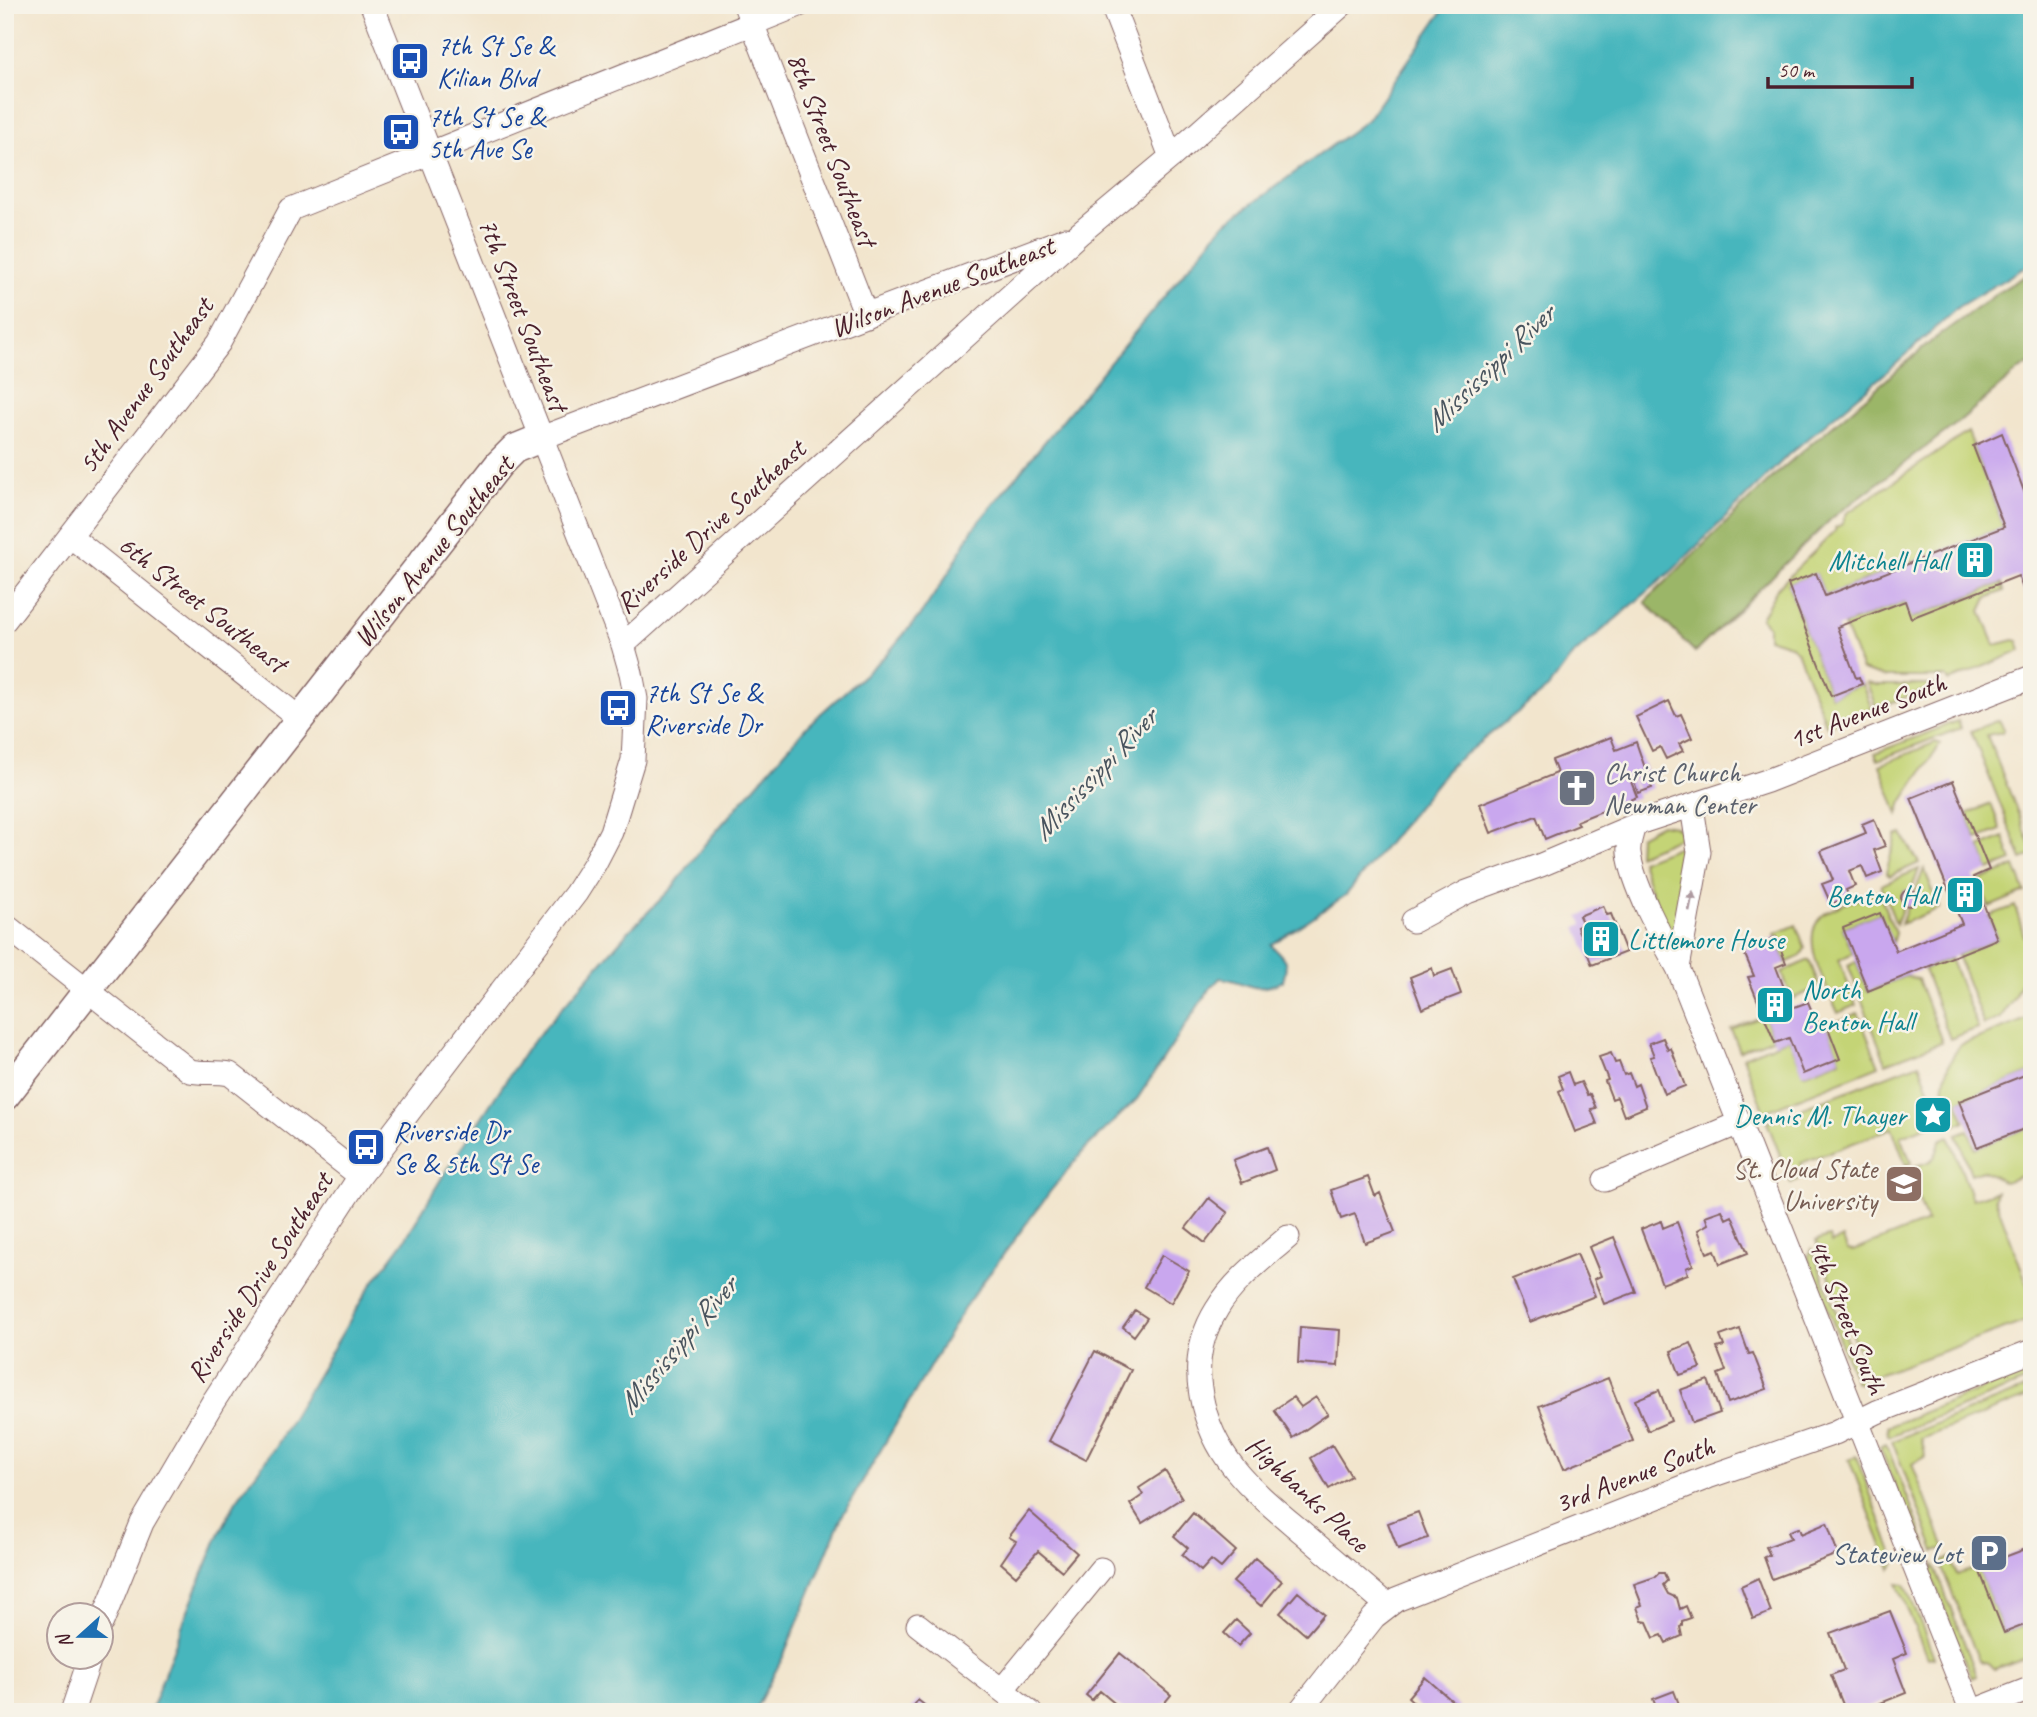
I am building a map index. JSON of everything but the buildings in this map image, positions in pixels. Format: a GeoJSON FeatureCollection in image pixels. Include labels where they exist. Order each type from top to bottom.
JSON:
{"type":"FeatureCollection","features":[{"type":"Feature","properties":{"kind":"street","name":"7th Street Southeast"},"geometry":{"type":"LineString","coordinates":[[372,5],[623,645]]}},
{"type":"Feature","properties":{"kind":"street","name":"5th Avenue Southeast"},"geometry":{"type":"LineString","coordinates":[[5,620],[219,343],[291,209],[748,14],[799,5]]}},
{"type":"Feature","properties":{"kind":"street"},"geometry":{"type":"LineString","coordinates":[[1112,5],[1171,157]]}},
{"type":"Feature","properties":{"kind":"street","name":"Riverside Drive Southeast"},"geometry":{"type":"LineString","coordinates":[[110,1602],[142,1523],[183,1451],[360,1177],[576,893],[611,832],[633,760],[636,726],[632,673],[623,645],[1079,234],[1171,157],[1342,5]]}},
{"type":"Feature","properties":{"kind":"street","name":"8th Street Southeast"},"geometry":{"type":"LineString","coordinates":[[748,14],[866,314]]}},
{"type":"Feature","properties":{"kind":"street","name":"Wilson Avenue Southeast"},"geometry":{"type":"LineString","coordinates":[[5,1096],[299,718],[499,464],[514,449],[1079,234]]}},
{"type":"Feature","properties":{"kind":"street","name":"6th Street Southeast"},"geometry":{"type":"LineString","coordinates":[[69,536],[299,718]]}},
{"type":"Feature","properties":{"kind":"street","name":"1st Avenue South"},"geometry":{"type":"LineString","coordinates":[[1413,921],[1467,892],[1634,826],[1767,781],[2032,677]]}},
{"type":"Feature","properties":{"kind":"street"},"geometry":{"type":"LineString","coordinates":[[1678,968],[1699,852],[1692,807]]}},
{"type":"Feature","properties":{"kind":"street","name":"4th Street South"},"geometry":{"type":"LineString","coordinates":[[1634,826],[1629,848],[1631,866],[1664,944],[1678,968],[1972,1712]]}},
{"type":"Feature","properties":{"kind":"street"},"geometry":{"type":"LineString","coordinates":[[5,925],[190,1071],[230,1074],[360,1177]]}},
{"type":"Feature","properties":{"kind":"street"},"geometry":{"type":"LineString","coordinates":[[1605,1180],[1739,1123]]}},
{"type":"Feature","properties":{"kind":"street","name":"Highbanks Place"},"geometry":{"type":"LineString","coordinates":[[1288,1237],[1242,1278],[1210,1321],[1198,1354],[1205,1418],[1222,1453],[1249,1485],[1388,1605]]}},
{"type":"Feature","properties":{"kind":"street","name":"3rd Avenue South"},"geometry":{"type":"LineString","coordinates":[[1299,1712],[1374,1617],[1409,1593],[1669,1492],[1835,1433],[1877,1412],[2032,1350]]}},
{"type":"Feature","properties":{"kind":"street"},"geometry":{"type":"LineString","coordinates":[[1002,1690],[1101,1569]]}},
{"type":"Feature","properties":{"kind":"street"},"geometry":{"type":"LineString","coordinates":[[918,1625],[1030,1712]]}},
{"type":"Feature","properties":{"kind":"street"},"geometry":{"type":"LineString","coordinates":[[72,1712],[85,1672]]}},
{"type":"Feature","properties":{"kind":"street"},"geometry":{"type":"LineString","coordinates":[[1972,1712],[2032,1688]]}},
{"type":"Feature","properties":{"kind":"green space"},"geometry":{"type":"Polygon","coordinates":[[[2032,272],[2032,362],[1956,424],[1832,518],[1695,652],[1645,602],[1778,472],[1934,339],[2003,289],[2032,272]]]}},
{"type":"Feature","properties":{"kind":"green space"},"geometry":{"type":"Polygon","coordinates":[[[1968,432],[2004,527],[1825,596],[1816,574],[1788,584],[1831,696],[1862,684],[1872,709],[1827,726],[1797,651],[1790,645],[1768,638],[1768,626],[1761,618],[1778,587],[1842,524],[1847,513],[1968,432]]]}},
{"type":"Feature","properties":{"kind":"green space"},"geometry":{"type":"Polygon","coordinates":[[[2002,583],[2004,591],[1987,598],[1981,611],[1995,645],[2014,640],[2018,641],[2021,651],[1949,681],[1946,677],[1885,677],[1862,670],[1844,625],[1905,601],[1912,618],[2002,583]]]}},
{"type":"Feature","properties":{"kind":"green space"},"geometry":{"type":"Polygon","coordinates":[[[1867,683],[1877,685],[1941,685],[1876,708],[1867,683]]]}},
{"type":"Feature","properties":{"kind":"green space"},"geometry":{"type":"Polygon","coordinates":[[[1999,720],[2004,729],[2002,732],[1987,735],[2032,849],[2032,855],[2022,859],[1971,731],[1999,720]]]}},
{"type":"Feature","properties":{"kind":"green space"},"geometry":{"type":"Polygon","coordinates":[[[1958,721],[1961,728],[1878,760],[1875,753],[1958,721]]]}},
{"type":"Feature","properties":{"kind":"green space"},"geometry":{"type":"Polygon","coordinates":[[[1936,742],[1940,744],[1902,802],[1898,814],[1880,765],[1936,742]]]}},
{"type":"Feature","properties":{"kind":"green space"},"geometry":{"type":"Polygon","coordinates":[[[1991,804],[2001,830],[1977,839],[1966,814],[1991,804]]]}},
{"type":"Feature","properties":{"kind":"green space"},"geometry":{"type":"Polygon","coordinates":[[[1661,824],[1674,826],[1685,835],[1638,855],[1639,836],[1661,824]]]}},
{"type":"Feature","properties":{"kind":"green space"},"geometry":{"type":"Polygon","coordinates":[[[1902,834],[1919,863],[1890,876],[1886,873],[1896,836],[1902,834]]]}},
{"type":"Feature","properties":{"kind":"green space"},"geometry":{"type":"Polygon","coordinates":[[[2004,837],[2012,861],[1989,870],[1980,847],[2004,837]]]}},
{"type":"Feature","properties":{"kind":"green space"},"geometry":{"type":"Polygon","coordinates":[[[1690,842],[1674,943],[1668,942],[1641,861],[1690,842]]]}},
{"type":"Feature","properties":{"kind":"green space"},"geometry":{"type":"Polygon","coordinates":[[[2015,866],[2025,892],[1989,907],[1978,881],[2015,866]]]}},
{"type":"Feature","properties":{"kind":"green space"},"geometry":{"type":"Polygon","coordinates":[[[1919,869],[1911,891],[1905,891],[1902,895],[1904,904],[1896,924],[1881,885],[1919,869]]]}},
{"type":"Feature","properties":{"kind":"green space"},"geometry":{"type":"Polygon","coordinates":[[[1924,869],[1940,908],[1901,924],[1908,905],[1916,902],[1915,892],[1924,869]]]}},
{"type":"Feature","properties":{"kind":"green space"},"geometry":{"type":"Polygon","coordinates":[[[1878,891],[1895,933],[1892,943],[1880,913],[1843,928],[1853,953],[1839,960],[1856,1005],[1838,1013],[1813,950],[1815,925],[1834,908],[1878,891]]]}},
{"type":"Feature","properties":{"kind":"green space"},"geometry":{"type":"Polygon","coordinates":[[[2015,906],[2024,936],[2032,939],[2032,957],[2014,998],[2000,1018],[1984,1025],[1957,955],[1997,939],[1988,916],[2015,906]]]}},
{"type":"Feature","properties":{"kind":"green space"},"geometry":{"type":"Polygon","coordinates":[[[1796,925],[1805,948],[1801,956],[1786,963],[1775,934],[1796,925]]]}},
{"type":"Feature","properties":{"kind":"green space"},"geometry":{"type":"Polygon","coordinates":[[[1950,958],[1978,1028],[1950,1039],[1924,969],[1950,958]]]}},
{"type":"Feature","properties":{"kind":"green space"},"geometry":{"type":"Polygon","coordinates":[[[1809,960],[1820,987],[1792,999],[1782,972],[1809,960]]]}},
{"type":"Feature","properties":{"kind":"green space"},"geometry":{"type":"Polygon","coordinates":[[[1856,961],[1868,991],[1906,976],[1918,979],[1942,1042],[1886,1063],[1848,965],[1856,961]]]}},
{"type":"Feature","properties":{"kind":"green space"},"geometry":{"type":"Polygon","coordinates":[[[1858,1013],[1879,1066],[1764,1112],[1743,1057],[1789,1038],[1804,1074],[1840,1060],[1827,1026],[1858,1013]]]}},
{"type":"Feature","properties":{"kind":"green space"},"geometry":{"type":"Polygon","coordinates":[[[1764,1016],[1773,1038],[1740,1051],[1731,1029],[1764,1016]]]}},
{"type":"Feature","properties":{"kind":"green space"},"geometry":{"type":"Polygon","coordinates":[[[2032,1017],[2032,1072],[1957,1102],[1965,1121],[1951,1127],[1945,1105],[1944,1084],[1949,1065],[1960,1045],[2032,1017]]]}},
{"type":"Feature","properties":{"kind":"green space"},"geometry":{"type":"Polygon","coordinates":[[[1919,1063],[1937,1110],[1930,1125],[1901,1136],[1911,1163],[1906,1165],[1892,1128],[1801,1163],[1804,1173],[1797,1177],[1798,1181],[1791,1183],[1767,1122],[1919,1063]]]}},
{"type":"Feature","properties":{"kind":"green space"},"geometry":{"type":"Polygon","coordinates":[[[2032,1126],[2032,1172],[2005,1182],[1983,1170],[1971,1174],[1957,1134],[1968,1130],[1975,1148],[2032,1126]]]}},
{"type":"Feature","properties":{"kind":"green space"},"geometry":{"type":"Polygon","coordinates":[[[1949,1136],[1972,1199],[1997,1191],[1995,1198],[2032,1297],[2032,1319],[1869,1378],[1816,1241],[1829,1237],[1831,1243],[1843,1238],[1847,1250],[1853,1251],[1927,1222],[1907,1168],[1934,1158],[1940,1140],[1949,1136]]]}},
{"type":"Feature","properties":{"kind":"green space"},"geometry":{"type":"Polygon","coordinates":[[[1812,1249],[1863,1383],[1856,1383],[1808,1257],[1812,1249]]]}},
{"type":"Feature","properties":{"kind":"green space"},"geometry":{"type":"Polygon","coordinates":[[[2032,1369],[2032,1379],[1888,1435],[1887,1427],[2032,1369]]]}},
{"type":"Feature","properties":{"kind":"green space"},"geometry":{"type":"Polygon","coordinates":[[[2032,1386],[2032,1395],[1921,1439],[1926,1456],[1912,1464],[1945,1548],[1935,1551],[1892,1441],[2032,1386]]]}},
{"type":"Feature","properties":{"kind":"green space"},"geometry":{"type":"Polygon","coordinates":[[[1886,1444],[1930,1553],[1921,1551],[1880,1447],[1886,1444]]]}},
{"type":"Feature","properties":{"kind":"green space"},"geometry":{"type":"Polygon","coordinates":[[[1856,1456],[1896,1562],[1891,1569],[1849,1459],[1856,1456]]]}},
{"type":"Feature","properties":{"kind":"green space"},"geometry":{"type":"Polygon","coordinates":[[[1950,1558],[1957,1575],[1978,1567],[2004,1633],[2025,1625],[2032,1641],[2032,1655],[1994,1669],[1988,1663],[1979,1661],[1940,1563],[1950,1558]]]}},
{"type":"Feature","properties":{"kind":"green space"},"geometry":{"type":"Polygon","coordinates":[[[1934,1565],[1977,1676],[1972,1678],[1931,1573],[1934,1565]]]}},
{"type":"Feature","properties":{"kind":"green space"},"geometry":{"type":"Polygon","coordinates":[[[1897,1583],[1905,1584],[1934,1657],[1927,1658],[1897,1583]]]}},
{"type":"Feature","properties":{"kind":"water","name":"Mississippi River"},"geometry":{"type":"Polygon","coordinates":[[[1447,5],[2032,5],[2032,263],[1958,307],[1895,365],[1788,455],[1673,570],[1572,656],[1548,688],[1450,766],[1346,895],[1271,945],[1284,960],[1286,968],[1283,981],[1256,987],[1220,978],[1208,991],[1137,1099],[1085,1149],[966,1305],[842,1516],[784,1655],[754,1712],[150,1712],[188,1610],[236,1501],[275,1447],[367,1291],[406,1238],[441,1179],[528,1047],[626,934],[673,887],[705,844],[808,725],[887,654],[922,613],[951,569],[972,530],[1224,224],[1367,120],[1447,5]]]}},
{"type":"Feature","properties":{"kind":"place","name":"7th St Se & Kilian Blvd"},"geometry":{"type":"Point","coordinates":[410,61]}},
{"type":"Feature","properties":{"kind":"place","name":"7th St Se & 5th Ave Se"},"geometry":{"type":"Point","coordinates":[401,132]}},
{"type":"Feature","properties":{"kind":"place","name":"Mitchell Hall"},"geometry":{"type":"Point","coordinates":[1975,560]}},
{"type":"Feature","properties":{"kind":"place","name":"7th St Se & Riverside Dr"},"geometry":{"type":"Point","coordinates":[618,708]}},
{"type":"Feature","properties":{"kind":"place","name":"Christ Church Newman Center"},"geometry":{"type":"Point","coordinates":[1577,788]}},
{"type":"Feature","properties":{"kind":"place","name":"Benton Hall"},"geometry":{"type":"Point","coordinates":[1965,895]}},
{"type":"Feature","properties":{"kind":"place","name":"Littlemore House"},"geometry":{"type":"Point","coordinates":[1601,939]}},
{"type":"Feature","properties":{"kind":"place","name":"North Benton Hall"},"geometry":{"type":"Point","coordinates":[1775,1005]}},
{"type":"Feature","properties":{"kind":"place","name":"Dennis M. Thayer"},"geometry":{"type":"Point","coordinates":[1933,1115]}},
{"type":"Feature","properties":{"kind":"place","name":"Riverside Dr Se & 5th St Se"},"geometry":{"type":"Point","coordinates":[366,1147]}},
{"type":"Feature","properties":{"kind":"place","name":"St. Cloud State University"},"geometry":{"type":"Point","coordinates":[1904,1184]}},
{"type":"Feature","properties":{"kind":"place","name":"Stateview Lot"},"geometry":{"type":"Point","coordinates":[1989,1553]}}]}
